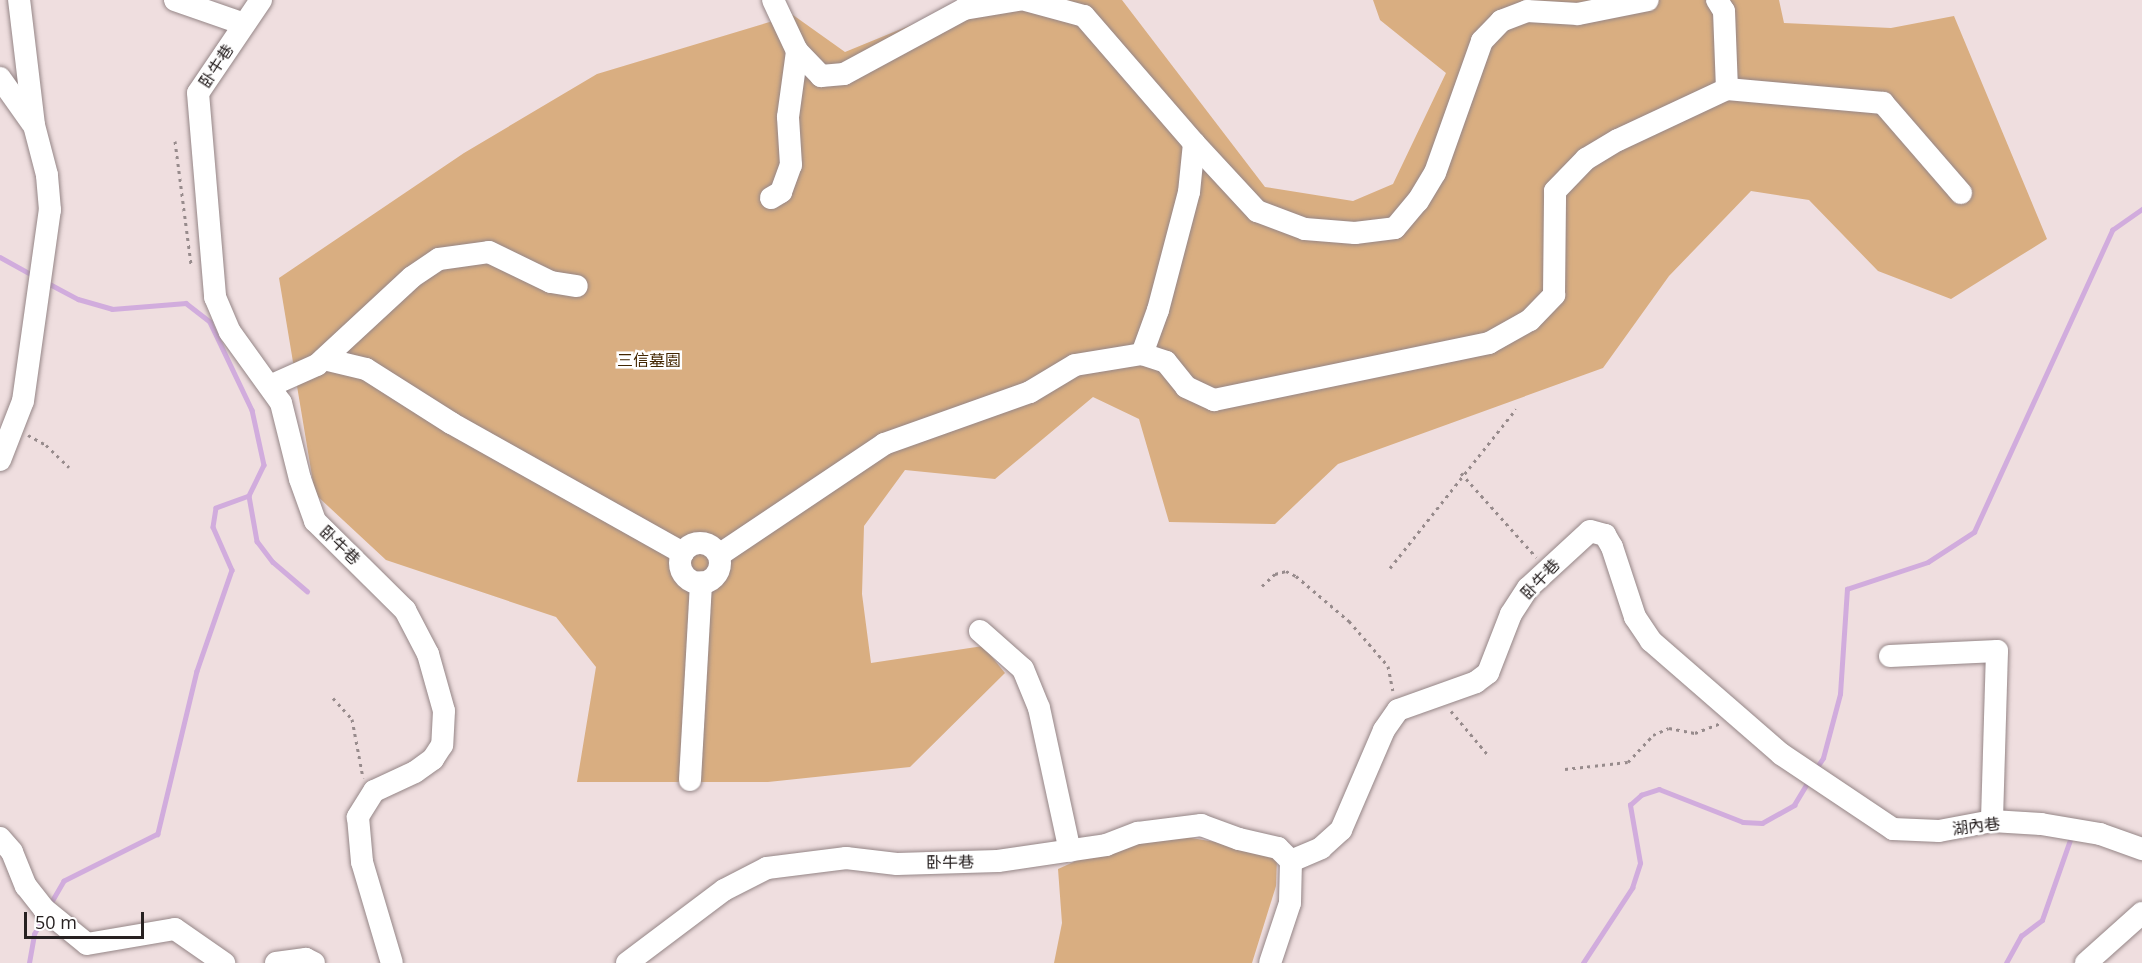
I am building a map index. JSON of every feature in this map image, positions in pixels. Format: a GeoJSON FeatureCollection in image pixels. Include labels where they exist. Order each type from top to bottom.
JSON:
{"type":"FeatureCollection","features":[{"type":"Feature","properties":{"kind":"lane"},"geometry":{"type":"LineString","coordinates":[[0,460],[13,427],[29,369],[50,199],[34,125],[19,0]]}},
{"type":"Feature","properties":{"kind":"lane","name":"卧牛巷"},"geometry":{"type":"LineString","coordinates":[[175,0],[244,24]]}},
{"type":"Feature","properties":{"kind":"lane","name":"卧牛巷"},"geometry":{"type":"LineString","coordinates":[[261,0],[204,80],[197,107],[213,279],[220,317],[272,385],[281,403],[300,479],[315,521],[405,610],[428,654],[444,711],[442,745],[427,766],[374,791],[366,800]]}},
{"type":"Feature","properties":{"kind":"lane"},"geometry":{"type":"LineString","coordinates":[[773,0],[796,51],[821,76],[844,74],[964,9],[1018,0]]}},
{"type":"Feature","properties":{"kind":"lane"},"geometry":{"type":"LineString","coordinates":[[1025,0],[1084,15],[1194,143],[1257,211],[1305,229],[1355,233],[1395,228],[1419,201],[1435,173],[1482,41],[1501,21],[1524,6],[1578,14],[1648,0]]}},
{"type":"Feature","properties":{"kind":"lane"},"geometry":{"type":"LineString","coordinates":[[1717,0],[1724,11],[1726,89]]}},
{"type":"Feature","properties":{"kind":"lane"},"geometry":{"type":"LineString","coordinates":[[771,198],[781,192],[791,165],[788,117],[796,51]]}},
{"type":"Feature","properties":{"kind":"lane"},"geometry":{"type":"LineString","coordinates":[[0,78],[34,125]]}},
{"type":"Feature","properties":{"kind":"lane"},"geometry":{"type":"LineString","coordinates":[[701,582],[717,573],[719,555],[884,444],[1030,392],[1075,366],[1142,354],[1166,362],[1186,387],[1214,400],[1489,343],[1530,320],[1554,295],[1555,191],[1586,159],[1726,89],[1884,104],[1961,193]]}},
{"type":"Feature","properties":{"kind":"lane"},"geometry":{"type":"LineString","coordinates":[[1142,354],[1158,310],[1189,192],[1194,143]]}},
{"type":"Feature","properties":{"kind":"lane"},"geometry":{"type":"LineString","coordinates":[[272,385],[324,359],[412,277],[439,259],[489,252],[551,282],[577,286]]}},
{"type":"Feature","properties":{"kind":"lane"},"geometry":{"type":"LineString","coordinates":[[324,359],[366,369],[451,423],[683,553]]}},
{"type":"Feature","properties":{"kind":"lane","name":"卧牛巷"},"geometry":{"type":"LineString","coordinates":[[1398,710],[1488,673],[1511,614],[1528,588],[1590,531],[1605,536],[1635,617],[1651,641],[1738,718],[1812,775]]}},
{"type":"Feature","properties":{"kind":"lane"},"geometry":{"type":"LineString","coordinates":[[683,553],[701,543],[719,555]]}},
{"type":"Feature","properties":{"kind":"lane"},"geometry":{"type":"LineString","coordinates":[[683,553],[683,573],[701,582]]}},
{"type":"Feature","properties":{"kind":"lane"},"geometry":{"type":"LineString","coordinates":[[690,780],[701,582]]}},
{"type":"Feature","properties":{"kind":"lane"},"geometry":{"type":"LineString","coordinates":[[980,631],[1023,669],[1039,708],[1070,851]]}},
{"type":"Feature","properties":{"kind":"lane"},"geometry":{"type":"LineString","coordinates":[[1890,656],[1997,651],[1992,821]]}},
{"type":"Feature","properties":{"kind":"lane"},"geometry":{"type":"LineString","coordinates":[[1270,963],[1290,903],[1291,861],[1321,848],[1341,830],[1384,730],[1398,710]]}},
{"type":"Feature","properties":{"kind":"lane","name":"湖內巷"},"geometry":{"type":"LineString","coordinates":[[1812,775],[1893,829],[1939,831],[1992,821],[2100,834],[2142,849]]}},
{"type":"Feature","properties":{"kind":"lane"},"geometry":{"type":"LineString","coordinates":[[366,800],[358,817],[361,853],[392,963]]}},
{"type":"Feature","properties":{"kind":"lane","name":"卧牛巷"},"geometry":{"type":"LineString","coordinates":[[627,963],[724,890],[767,867],[846,858],[897,864],[998,861],[1106,845],[1138,833],[1201,825],[1239,840],[1278,848],[1291,861]]}},
{"type":"Feature","properties":{"kind":"lane"},"geometry":{"type":"LineString","coordinates":[[0,838],[12,852],[26,886],[84,953],[176,929],[224,963]]}},
{"type":"Feature","properties":{"kind":"lane"},"geometry":{"type":"LineString","coordinates":[[2086,963],[2142,913]]}},
{"type":"Feature","properties":{"kind":"lane"},"geometry":{"type":"LineString","coordinates":[[276,963],[306,959],[314,963]]}},
{"type":"Feature","properties":{"kind":"path"},"geometry":{"type":"LineString","coordinates":[[175,141],[192,266]]}},
{"type":"Feature","properties":{"kind":"path"},"geometry":{"type":"LineString","coordinates":[[1390,568],[1461,474],[1516,409]]}},
{"type":"Feature","properties":{"kind":"path"},"geometry":{"type":"LineString","coordinates":[[13,427],[46,445],[69,467]]}},
{"type":"Feature","properties":{"kind":"path"},"geometry":{"type":"LineString","coordinates":[[1461,474],[1548,570]]}},
{"type":"Feature","properties":{"kind":"path"},"geometry":{"type":"LineString","coordinates":[[1262,586],[1275,574],[1286,571],[1349,621],[1388,666],[1398,710]]}},
{"type":"Feature","properties":{"kind":"path"},"geometry":{"type":"LineString","coordinates":[[1433,697],[1461,719],[1488,755]]}},
{"type":"Feature","properties":{"kind":"path"},"geometry":{"type":"LineString","coordinates":[[333,698],[352,719],[366,800]]}},
{"type":"Feature","properties":{"kind":"path"},"geometry":{"type":"LineString","coordinates":[[1564,769],[1628,762],[1653,735],[1669,728],[1695,733],[1738,718]]}},
{"type":"Feature","properties":{"kind":"green space","name":"三信墓園"},"geometry":{"type":"Polygon","coordinates":[[[972,0],[1122,0],[1265,187],[1353,201],[1393,184],[1446,73],[1380,20],[1373,0],[1779,0],[1784,23],[1891,28],[1954,16],[2047,239],[1951,299],[1878,271],[1809,200],[1751,191],[1669,276],[1603,368],[1338,464],[1275,524],[1169,522],[1139,419],[1093,397],[995,479],[905,470],[864,526],[862,594],[871,663],[983,646],[1005,673],[910,767],[768,782],[577,782],[596,667],[556,617],[386,560],[315,494],[279,278],[464,153],[597,74],[793,15],[845,52],[972,0]]]}},
{"type":"Feature","properties":{"kind":"green space"},"geometry":{"type":"Polygon","coordinates":[[[1167,834],[1246,847],[1277,857],[1276,886],[1252,963],[1054,963],[1062,923],[1058,869],[1107,847],[1167,834]]]}},
{"type":"Feature","properties":{"kind":"waterway"},"geometry":{"type":"LineString","coordinates":[[1815,770],[1823,758],[1840,694],[1847,589],[1928,562],[1974,532],[2112,230],[2142,209]]}},
{"type":"Feature","properties":{"kind":"waterway"},"geometry":{"type":"LineString","coordinates":[[0,257],[33,275]]}},
{"type":"Feature","properties":{"kind":"waterway"},"geometry":{"type":"LineString","coordinates":[[46,282],[78,299],[112,309],[186,303],[210,322],[252,410],[264,465],[249,496],[216,508],[213,527],[232,570],[197,671],[158,834],[64,881],[50,905]]}},
{"type":"Feature","properties":{"kind":"waterway"},"geometry":{"type":"LineString","coordinates":[[249,496],[257,541],[273,562],[307,591]]}},
{"type":"Feature","properties":{"kind":"waterway"},"geometry":{"type":"LineString","coordinates":[[1583,963],[1632,888],[1640,863],[1630,805],[1641,795],[1659,789],[1743,822],[1762,823],[1794,805],[1809,780]]}},
{"type":"Feature","properties":{"kind":"waterway"},"geometry":{"type":"LineString","coordinates":[[2006,963],[2021,936],[2042,920],[2070,840]]}},
{"type":"Feature","properties":{"kind":"waterway"},"geometry":{"type":"LineString","coordinates":[[29,963],[34,934],[43,918]]}}]}
